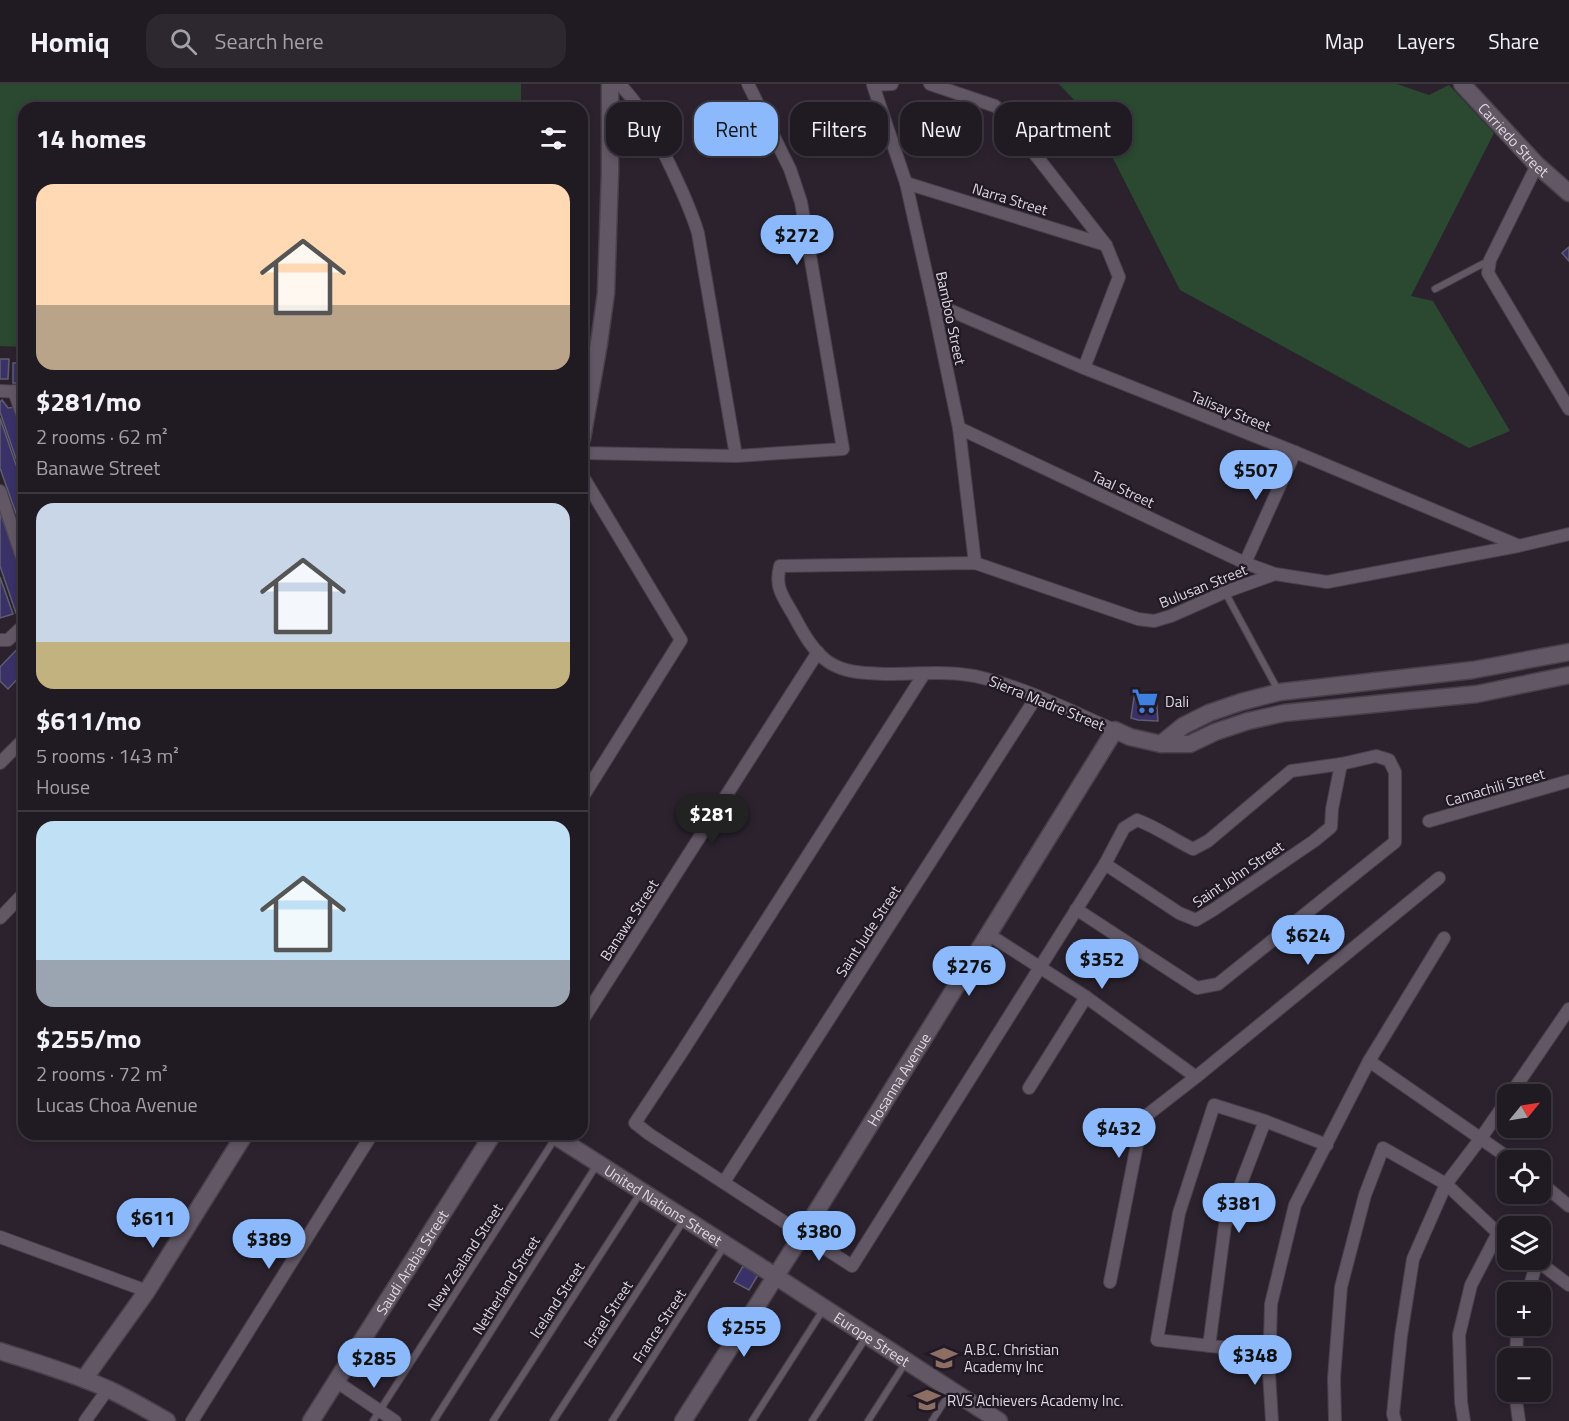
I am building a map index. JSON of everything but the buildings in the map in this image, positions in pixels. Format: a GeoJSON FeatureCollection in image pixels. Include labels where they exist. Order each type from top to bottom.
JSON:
{"type":"FeatureCollection","features":[{"type":"Feature","properties":{"kind":"main road"},"geometry":{"type":"LineString","coordinates":[[588,407],[600,343],[606,293],[610,84]]}},
{"type":"Feature","properties":{"kind":"main road","name":"Carriedo Street"},"geometry":{"type":"LineString","coordinates":[[1462,84],[1537,165],[1569,194]]}},
{"type":"Feature","properties":{"kind":"main road"},"geometry":{"type":"LineString","coordinates":[[1161,744],[1183,726],[1209,713],[1280,692],[1473,670],[1569,652]]}},
{"type":"Feature","properties":{"kind":"main road","name":"Sierra Madre Street"},"geometry":{"type":"LineString","coordinates":[[1115,730],[1138,739],[1161,744],[1190,744],[1215,732],[1248,721],[1284,713],[1477,694],[1569,675]]}},
{"type":"Feature","properties":{"kind":"main road"},"geometry":{"type":"LineString","coordinates":[[1390,679],[1392,702]]}},
{"type":"Feature","properties":{"kind":"main road","name":"Hosanna Avenue"},"geometry":{"type":"LineString","coordinates":[[683,1421],[799,1239],[1115,730]]}},
{"type":"Feature","properties":{"kind":"main road"},"geometry":{"type":"LineString","coordinates":[[84,1379],[147,1291],[241,1140]]}},
{"type":"Feature","properties":{"kind":"main road","name":"Saudi Arabia Street"},"geometry":{"type":"LineString","coordinates":[[311,1421],[489,1140]]}},
{"type":"Feature","properties":{"kind":"main road","name":"United Nations Street"},"geometry":{"type":"LineString","coordinates":[[561,1140],[775,1276]]}},
{"type":"Feature","properties":{"kind":"main road","name":"Europe Street"},"geometry":{"type":"LineString","coordinates":[[775,1276],[996,1420]]}},
{"type":"Feature","properties":{"kind":"main road"},"geometry":{"type":"LineString","coordinates":[[0,1351],[108,1389],[167,1421]]}},
{"type":"Feature","properties":{"kind":"street"},"geometry":{"type":"LineString","coordinates":[[619,84],[643,113],[691,210],[698,233],[736,456]]}},
{"type":"Feature","properties":{"kind":"street"},"geometry":{"type":"LineString","coordinates":[[588,453],[736,456],[843,449],[801,202],[790,169],[748,84]]}},
{"type":"Feature","properties":{"kind":"street"},"geometry":{"type":"LineString","coordinates":[[873,84],[892,84]]}},
{"type":"Feature","properties":{"kind":"street","name":"Bamboo Street"},"geometry":{"type":"LineString","coordinates":[[873,84],[906,183],[933,303],[959,428],[975,563]]}},
{"type":"Feature","properties":{"kind":"street"},"geometry":{"type":"LineString","coordinates":[[930,84],[995,106],[1002,112],[1106,245],[1119,277],[1084,368]]}},
{"type":"Feature","properties":{"kind":"street"},"geometry":{"type":"LineString","coordinates":[[1537,165],[1490,260],[1488,273],[1569,409]]}},
{"type":"Feature","properties":{"kind":"street","name":"Narra Street"},"geometry":{"type":"LineString","coordinates":[[906,183],[1106,245]]}},
{"type":"Feature","properties":{"kind":"street","name":"Talisay Street"},"geometry":{"type":"LineString","coordinates":[[933,303],[1084,368],[1294,452],[1518,546]]}},
{"type":"Feature","properties":{"kind":"street"},"geometry":{"type":"LineString","coordinates":[[0,391],[18,391]]}},
{"type":"Feature","properties":{"kind":"street","name":"Taal Street"},"geometry":{"type":"LineString","coordinates":[[959,428],[1245,563],[1275,574]]}},
{"type":"Feature","properties":{"kind":"street"},"geometry":{"type":"LineString","coordinates":[[1245,563],[1294,452]]}},
{"type":"Feature","properties":{"kind":"street"},"geometry":{"type":"LineString","coordinates":[[588,485],[681,640],[588,788]]}},
{"type":"Feature","properties":{"kind":"street"},"geometry":{"type":"LineString","coordinates":[[0,491],[18,545]]}},
{"type":"Feature","properties":{"kind":"street","name":"Bulusan Street"},"geometry":{"type":"LineString","coordinates":[[780,566],[975,563],[1138,619],[1154,621],[1275,574],[1327,582],[1518,546],[1569,534]]}},
{"type":"Feature","properties":{"kind":"street","name":"Sierra Madre Street"},"geometry":{"type":"LineString","coordinates":[[780,566],[777,578],[780,589],[797,621],[818,652],[829,662],[844,670],[863,673],[953,674],[982,678],[1037,696],[1115,730]]}},
{"type":"Feature","properties":{"kind":"street"},"geometry":{"type":"LineString","coordinates":[[0,640],[8,640],[18,631]]}},
{"type":"Feature","properties":{"kind":"street","name":"Banawe Street"},"geometry":{"type":"LineString","coordinates":[[588,1012],[818,652]]}},
{"type":"Feature","properties":{"kind":"street"},"geometry":{"type":"LineString","coordinates":[[924,675],[635,1123],[648,1134],[724,1182],[799,1239],[852,1266],[1076,909],[1105,864],[1124,828],[1137,820],[1151,825],[1193,849],[1208,841],[1291,771],[1376,756],[1389,760],[1395,772],[1395,842],[1218,984],[1197,988],[1076,909]]}},
{"type":"Feature","properties":{"kind":"street","name":"Saint Jude Street"},"geometry":{"type":"LineString","coordinates":[[724,1182],[1037,696]]}},
{"type":"Feature","properties":{"kind":"street"},"geometry":{"type":"LineString","coordinates":[[0,763],[18,745]]}},
{"type":"Feature","properties":{"kind":"street","name":"Saint John Street"},"geometry":{"type":"LineString","coordinates":[[1105,864],[1179,913],[1196,920],[1331,827],[1341,764]]}},
{"type":"Feature","properties":{"kind":"street","name":"Camachili Street"},"geometry":{"type":"LineString","coordinates":[[1429,821],[1569,781]]}},
{"type":"Feature","properties":{"kind":"street"},"geometry":{"type":"LineString","coordinates":[[1110,1282],[1142,1119],[1439,878]]}},
{"type":"Feature","properties":{"kind":"street"},"geometry":{"type":"LineString","coordinates":[[0,918],[18,899]]}},
{"type":"Feature","properties":{"kind":"street"},"geometry":{"type":"LineString","coordinates":[[988,934],[1086,997],[1196,1077]]}},
{"type":"Feature","properties":{"kind":"street"},"geometry":{"type":"LineString","coordinates":[[1272,1421],[1269,1383],[1271,1304],[1295,1205],[1369,1061],[1444,938]]}},
{"type":"Feature","properties":{"kind":"street"},"geometry":{"type":"LineString","coordinates":[[1029,1088],[1086,997]]}},
{"type":"Feature","properties":{"kind":"street"},"geometry":{"type":"LineString","coordinates":[[1518,1084],[1569,1009]]}},
{"type":"Feature","properties":{"kind":"street"},"geometry":{"type":"LineString","coordinates":[[1369,1061],[1498,1150]]}},
{"type":"Feature","properties":{"kind":"street"},"geometry":{"type":"LineString","coordinates":[[1270,1350],[1247,1350],[1157,1340],[1179,1213],[1214,1105],[1265,1121],[1327,1145]]}},
{"type":"Feature","properties":{"kind":"street"},"geometry":{"type":"LineString","coordinates":[[1395,1421],[1393,1414],[1401,1336],[1413,1259],[1446,1184],[1497,1115]]}},
{"type":"Feature","properties":{"kind":"street"},"geometry":{"type":"LineString","coordinates":[[1209,1346],[1225,1225],[1265,1121]]}},
{"type":"Feature","properties":{"kind":"street"},"geometry":{"type":"LineString","coordinates":[[192,1421],[368,1140]]}},
{"type":"Feature","properties":{"kind":"street"},"geometry":{"type":"LineString","coordinates":[[1335,1421],[1334,1378],[1341,1287],[1365,1195],[1383,1148],[1446,1184],[1497,1231]]}},
{"type":"Feature","properties":{"kind":"street"},"geometry":{"type":"LineString","coordinates":[[1551,1191],[1569,1206]]}},
{"type":"Feature","properties":{"kind":"street"},"geometry":{"type":"LineString","coordinates":[[0,1237],[147,1291]]}},
{"type":"Feature","properties":{"kind":"street"},"geometry":{"type":"LineString","coordinates":[[1464,1421],[1461,1402],[1459,1335],[1471,1285],[1497,1246]]}},
{"type":"Feature","properties":{"kind":"street"},"geometry":{"type":"LineString","coordinates":[[1548,1270],[1569,1285]]}},
{"type":"Feature","properties":{"kind":"street"},"geometry":{"type":"LineString","coordinates":[[337,1383],[377,1416],[395,1421]]}},
{"type":"Feature","properties":{"kind":"street"},"geometry":{"type":"LineString","coordinates":[[84,1421],[108,1389]]}},
{"type":"Feature","properties":{"kind":"street"},"geometry":{"type":"LineString","coordinates":[[1516,1402],[1519,1421]]}},
{"type":"Feature","properties":{"kind":"lane"},"geometry":{"type":"LineString","coordinates":[[1435,289],[1490,260]]}},
{"type":"Feature","properties":{"kind":"lane"},"geometry":{"type":"LineString","coordinates":[[1225,592],[1280,692]]}},
{"type":"Feature","properties":{"kind":"lane","name":"New Zealand Street"},"geometry":{"type":"LineString","coordinates":[[377,1416],[551,1140]]}},
{"type":"Feature","properties":{"kind":"lane","name":"Netherland Street"},"geometry":{"type":"LineString","coordinates":[[434,1421],[598,1163]]}},
{"type":"Feature","properties":{"kind":"lane","name":"Iceland Street"},"geometry":{"type":"LineString","coordinates":[[494,1421],[642,1191]]}},
{"type":"Feature","properties":{"kind":"lane","name":"Israel Street"},"geometry":{"type":"LineString","coordinates":[[553,1421],[684,1219]]}},
{"type":"Feature","properties":{"kind":"lane","name":"France Street"},"geometry":{"type":"LineString","coordinates":[[612,1421],[725,1245]]}},
{"type":"Feature","properties":{"kind":"lane"},"geometry":{"type":"LineString","coordinates":[[752,1421],[825,1308]]}},
{"type":"Feature","properties":{"kind":"lane"},"geometry":{"type":"LineString","coordinates":[[812,1421],[867,1335]]}},
{"type":"Feature","properties":{"kind":"lane"},"geometry":{"type":"LineString","coordinates":[[868,1421],[906,1361]]}},
{"type":"Feature","properties":{"kind":"lane"},"geometry":{"type":"LineString","coordinates":[[932,1421],[952,1390]]}},
{"type":"Feature","properties":{"kind":"green space"},"geometry":{"type":"Polygon","coordinates":[[[0,84],[521,84],[521,102],[18,102],[18,347],[0,346],[0,84]]]}},
{"type":"Feature","properties":{"kind":"green space"},"geometry":{"type":"Polygon","coordinates":[[[1059,84],[1397,84],[1429,95],[1449,85],[1494,133],[1411,296],[1433,301],[1510,431],[1469,448],[1180,290],[1112,156],[1132,156],[1132,102],[1076,102],[1059,84]]]}},
{"type":"Feature","properties":{"kind":"place","name":"Dali"},"geometry":{"type":"Point","coordinates":[1145,701]}},
{"type":"Feature","properties":{"kind":"place","name":"A.B.C. Christian Academy Inc"},"geometry":{"type":"Point","coordinates":[944,1358]}},
{"type":"Feature","properties":{"kind":"place","name":"RVS Achievers Academy Inc."},"geometry":{"type":"Point","coordinates":[927,1400]}}]}
